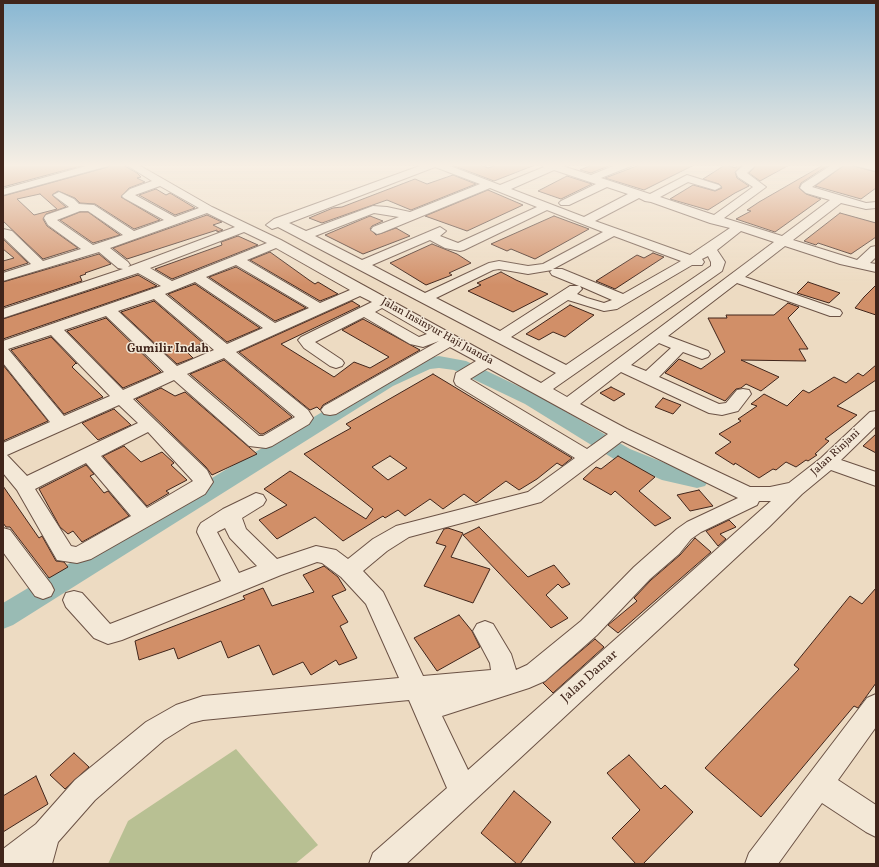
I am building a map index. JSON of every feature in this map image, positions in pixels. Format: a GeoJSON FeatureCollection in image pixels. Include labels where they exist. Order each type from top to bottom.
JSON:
{"type":"FeatureCollection","features":[{"type":"Feature","properties":{"kind":"street"},"geometry":{"type":"LineString","coordinates":[[73,204],[76,208]]}},
{"type":"Feature","properties":{"kind":"street"},"geometry":{"type":"LineString","coordinates":[[144,204],[174,221]]}},
{"type":"Feature","properties":{"kind":"street","name":"Jalan Insinyur Haji Juanda"},"geometry":{"type":"LineString","coordinates":[[200,204],[362,290],[444,337],[477,367],[543,389],[569,404],[616,437],[749,497]]}},
{"type":"Feature","properties":{"kind":"street"},"geometry":{"type":"LineString","coordinates":[[3,346],[11,318],[123,265],[245,227],[278,222],[325,204]]}},
{"type":"Feature","properties":{"kind":"street"},"geometry":{"type":"LineString","coordinates":[[377,230],[443,204]]}},
{"type":"Feature","properties":{"kind":"street"},"geometry":{"type":"LineString","coordinates":[[543,204],[590,218],[616,204]]}},
{"type":"Feature","properties":{"kind":"street"},"geometry":{"type":"LineString","coordinates":[[567,204],[613,231],[690,260],[717,268]]}},
{"type":"Feature","properties":{"kind":"street"},"geometry":{"type":"LineString","coordinates":[[666,204],[859,265],[876,268]]}},
{"type":"Feature","properties":{"kind":"street"},"geometry":{"type":"LineString","coordinates":[[714,220],[736,204]]}},
{"type":"Feature","properties":{"kind":"street"},"geometry":{"type":"LineString","coordinates":[[569,404],[657,337],[683,315],[784,242],[832,204]]}},
{"type":"Feature","properties":{"kind":"street"},"geometry":{"type":"LineString","coordinates":[[860,204],[866,206],[876,205]]}},
{"type":"Feature","properties":{"kind":"street"},"geometry":{"type":"LineString","coordinates":[[362,265],[437,232],[447,231],[472,242],[547,206]]}},
{"type":"Feature","properties":{"kind":"street"},"geometry":{"type":"LineString","coordinates":[[123,265],[49,220],[54,215],[76,208],[90,207],[133,236]]}},
{"type":"Feature","properties":{"kind":"street"},"geometry":{"type":"LineString","coordinates":[[3,277],[96,249],[208,209]]}},
{"type":"Feature","properties":{"kind":"street"},"geometry":{"type":"LineString","coordinates":[[305,236],[373,209],[387,210],[410,216]]}},
{"type":"Feature","properties":{"kind":"street"},"geometry":{"type":"LineString","coordinates":[[278,222],[567,372]]}},
{"type":"Feature","properties":{"kind":"street"},"geometry":{"type":"LineString","coordinates":[[11,318],[245,227]]}},
{"type":"Feature","properties":{"kind":"street"},"geometry":{"type":"LineString","coordinates":[[499,338],[571,291],[582,301],[608,307],[710,249],[739,227]]}},
{"type":"Feature","properties":{"kind":"street"},"geometry":{"type":"LineString","coordinates":[[425,298],[489,267],[499,265],[528,270],[547,267],[613,231]]}},
{"type":"Feature","properties":{"kind":"street"},"geometry":{"type":"LineString","coordinates":[[3,232],[8,234],[41,266]]}},
{"type":"Feature","properties":{"kind":"street"},"geometry":{"type":"LineString","coordinates":[[11,318],[53,328],[155,294],[277,244]]}},
{"type":"Feature","properties":{"kind":"street"},"geometry":{"type":"LineString","coordinates":[[543,389],[717,268],[718,262],[710,249]]}},
{"type":"Feature","properties":{"kind":"street"},"geometry":{"type":"LineString","coordinates":[[859,265],[876,250]]}},
{"type":"Feature","properties":{"kind":"street"},"geometry":{"type":"LineString","coordinates":[[238,260],[320,308]]}},
{"type":"Feature","properties":{"kind":"street"},"geometry":{"type":"LineString","coordinates":[[140,268],[172,287]]}},
{"type":"Feature","properties":{"kind":"street"},"geometry":{"type":"LineString","coordinates":[[556,272],[623,299]]}},
{"type":"Feature","properties":{"kind":"street"},"geometry":{"type":"LineString","coordinates":[[197,277],[274,329]]}},
{"type":"Feature","properties":{"kind":"street"},"geometry":{"type":"LineString","coordinates":[[735,278],[835,312]]}},
{"type":"Feature","properties":{"kind":"street"},"geometry":{"type":"LineString","coordinates":[[3,450],[362,290]]}},
{"type":"Feature","properties":{"kind":"street"},"geometry":{"type":"LineString","coordinates":[[108,310],[175,373],[255,442],[266,442],[303,420],[304,418],[302,414],[226,350],[155,294]]}},
{"type":"Feature","properties":{"kind":"street"},"geometry":{"type":"LineString","coordinates":[[336,363],[308,344],[306,340],[384,302]]}},
{"type":"Feature","properties":{"kind":"street"},"geometry":{"type":"LineString","coordinates":[[661,306],[683,315]]}},
{"type":"Feature","properties":{"kind":"street"},"geometry":{"type":"LineString","coordinates":[[365,312],[415,341],[423,342],[444,337]]}},
{"type":"Feature","properties":{"kind":"street"},"geometry":{"type":"LineString","coordinates":[[3,460],[24,486],[61,550],[71,555],[83,553],[198,489],[203,482],[200,475],[53,328]]}},
{"type":"Feature","properties":{"kind":"street"},"geometry":{"type":"LineString","coordinates":[[330,410],[444,337]]}},
{"type":"Feature","properties":{"kind":"street"},"geometry":{"type":"LineString","coordinates":[[657,337],[702,354]]}},
{"type":"Feature","properties":{"kind":"street"},"geometry":{"type":"LineString","coordinates":[[648,379],[681,346]]}},
{"type":"Feature","properties":{"kind":"street"},"geometry":{"type":"LineString","coordinates":[[3,353],[60,424]]}},
{"type":"Feature","properties":{"kind":"street"},"geometry":{"type":"LineString","coordinates":[[619,365],[714,409],[722,410],[732,408],[742,394]]}},
{"type":"Feature","properties":{"kind":"street"},"geometry":{"type":"LineString","coordinates":[[477,367],[462,376],[462,381],[591,454]]}},
{"type":"Feature","properties":{"kind":"street","name":"Jalan Rinjani"},"geometry":{"type":"LineString","coordinates":[[795,490],[828,462],[876,416]]}},
{"type":"Feature","properties":{"kind":"street"},"geometry":{"type":"LineString","coordinates":[[24,486],[150,424]]}},
{"type":"Feature","properties":{"kind":"street"},"geometry":{"type":"LineString","coordinates":[[349,571],[380,545],[403,531],[534,497],[616,437]]}},
{"type":"Feature","properties":{"kind":"street"},"geometry":{"type":"LineString","coordinates":[[89,454],[144,518]]}},
{"type":"Feature","properties":{"kind":"street"},"geometry":{"type":"LineString","coordinates":[[828,462],[876,479]]}},
{"type":"Feature","properties":{"kind":"street"},"geometry":{"type":"LineString","coordinates":[[8,864],[46,834],[85,790],[155,731],[185,713],[203,708],[422,699],[529,677],[536,673],[590,628],[642,573],[672,548],[684,534],[694,527],[721,515],[749,497],[795,490]]}},
{"type":"Feature","properties":{"kind":"street","name":"Jalan Damar"},"geometry":{"type":"LineString","coordinates":[[384,864],[462,791],[762,522],[795,490]]}},
{"type":"Feature","properties":{"kind":"street"},"geometry":{"type":"LineString","coordinates":[[749,497],[762,522]]}},
{"type":"Feature","properties":{"kind":"street"},"geometry":{"type":"LineString","coordinates":[[234,585],[207,532],[211,524],[256,500]]}},
{"type":"Feature","properties":{"kind":"street"},"geometry":{"type":"LineString","coordinates":[[230,514],[237,532],[273,569]]}},
{"type":"Feature","properties":{"kind":"street"},"geometry":{"type":"LineString","coordinates":[[3,536],[43,590]]}},
{"type":"Feature","properties":{"kind":"street"},"geometry":{"type":"LineString","coordinates":[[74,600],[102,631],[108,634],[121,631],[273,569],[321,554],[328,556],[349,571],[375,598],[422,699],[462,791]]}},
{"type":"Feature","properties":{"kind":"street"},"geometry":{"type":"LineString","coordinates":[[422,699],[481,683],[494,681],[501,677],[504,671],[502,662],[485,631]]}},
{"type":"Feature","properties":{"kind":"street"},"geometry":{"type":"LineString","coordinates":[[760,864],[876,706]]}},
{"type":"Feature","properties":{"kind":"street"},"geometry":{"type":"LineString","coordinates":[[819,784],[876,822]]}},
{"type":"Feature","properties":{"kind":"street"},"geometry":{"type":"LineString","coordinates":[[37,864],[46,834]]}},
{"type":"Feature","properties":{"kind":"green space"},"geometry":{"type":"Polygon","coordinates":[[[236,749],[318,845],[295,864],[108,864],[128,821],[236,749]]]}},
{"type":"Feature","properties":{"kind":"building"},"geometry":{"type":"Polygon","coordinates":[[[3,204],[23,204],[34,215],[57,209],[52,204],[63,204],[66,207],[46,214],[43,219],[47,226],[78,248],[43,259],[3,221],[3,204]]]}},
{"type":"Feature","properties":{"kind":"building"},"geometry":{"type":"Polygon","coordinates":[[[96,204],[134,204],[160,220],[134,229],[96,204]]]}},
{"type":"Feature","properties":{"kind":"building"},"geometry":{"type":"Polygon","coordinates":[[[156,204],[189,204],[195,208],[175,215],[156,204]]]}},
{"type":"Feature","properties":{"kind":"building"},"geometry":{"type":"Polygon","coordinates":[[[349,204],[374,204],[322,223],[309,218],[333,208],[349,204]]]}},
{"type":"Feature","properties":{"kind":"building"},"geometry":{"type":"Polygon","coordinates":[[[398,204],[425,204],[411,210],[398,204]]]}},
{"type":"Feature","properties":{"kind":"building"},"geometry":{"type":"Polygon","coordinates":[[[453,204],[523,205],[467,231],[425,216],[453,204]]]}},
{"type":"Feature","properties":{"kind":"building"},"geometry":{"type":"Polygon","coordinates":[[[689,204],[717,204],[708,210],[689,204]]]}},
{"type":"Feature","properties":{"kind":"building"},"geometry":{"type":"Polygon","coordinates":[[[755,204],[813,204],[775,232],[736,219],[751,211],[747,210],[755,204]]]}},
{"type":"Feature","properties":{"kind":"building"},"geometry":{"type":"Polygon","coordinates":[[[80,212],[88,212],[120,235],[93,243],[60,220],[80,212]]]}},
{"type":"Feature","properties":{"kind":"building"},"geometry":{"type":"Polygon","coordinates":[[[840,213],[876,223],[876,237],[851,254],[818,243],[816,245],[804,241],[840,213]]]}},
{"type":"Feature","properties":{"kind":"building"},"geometry":{"type":"Polygon","coordinates":[[[207,215],[222,222],[213,225],[223,230],[217,232],[217,230],[127,259],[113,248],[207,215]]]}},
{"type":"Feature","properties":{"kind":"building"},"geometry":{"type":"Polygon","coordinates":[[[370,216],[383,221],[372,226],[370,229],[376,235],[396,228],[410,236],[363,254],[325,235],[370,216]]]}},
{"type":"Feature","properties":{"kind":"building"},"geometry":{"type":"Polygon","coordinates":[[[554,216],[589,229],[535,259],[511,249],[507,251],[491,244],[554,216]]]}},
{"type":"Feature","properties":{"kind":"building"},"geometry":{"type":"Polygon","coordinates":[[[238,236],[258,245],[172,279],[155,269],[222,245],[221,242],[238,236]]]}},
{"type":"Feature","properties":{"kind":"building"},"geometry":{"type":"Polygon","coordinates":[[[3,239],[28,263],[3,271],[3,261],[14,258],[3,249],[3,239]]]}},
{"type":"Feature","properties":{"kind":"building"},"geometry":{"type":"Polygon","coordinates":[[[432,244],[457,254],[471,263],[449,273],[452,275],[426,285],[390,263],[432,244]]]}},
{"type":"Feature","properties":{"kind":"building"},"geometry":{"type":"Polygon","coordinates":[[[270,252],[315,284],[318,282],[338,294],[320,301],[250,260],[270,252]]]}},
{"type":"Feature","properties":{"kind":"building"},"geometry":{"type":"Polygon","coordinates":[[[653,253],[664,257],[615,289],[596,281],[637,255],[644,258],[653,253]]]}},
{"type":"Feature","properties":{"kind":"building"},"geometry":{"type":"Polygon","coordinates":[[[99,254],[111,264],[85,273],[86,274],[80,276],[82,281],[3,307],[3,282],[99,254]]]}},
{"type":"Feature","properties":{"kind":"building"},"geometry":{"type":"Polygon","coordinates":[[[236,267],[306,308],[275,321],[209,277],[236,267]]]}},
{"type":"Feature","properties":{"kind":"building"},"geometry":{"type":"Polygon","coordinates":[[[501,272],[548,294],[513,312],[468,291],[481,285],[477,283],[501,272]]]}},
{"type":"Feature","properties":{"kind":"building"},"geometry":{"type":"Polygon","coordinates":[[[138,275],[157,286],[3,339],[3,319],[138,275]]]}},
{"type":"Feature","properties":{"kind":"building"},"geometry":{"type":"Polygon","coordinates":[[[808,282],[840,293],[829,303],[797,293],[808,282]]]}},
{"type":"Feature","properties":{"kind":"building"},"geometry":{"type":"Polygon","coordinates":[[[195,284],[260,328],[227,342],[168,294],[195,284]]]}},
{"type":"Feature","properties":{"kind":"building"},"geometry":{"type":"Polygon","coordinates":[[[876,285],[876,315],[855,308],[864,297],[876,285]]]}},
{"type":"Feature","properties":{"kind":"building"},"geometry":{"type":"Polygon","coordinates":[[[154,301],[203,343],[185,350],[193,358],[177,364],[121,312],[154,301]]]}},
{"type":"Feature","properties":{"kind":"building"},"geometry":{"type":"Polygon","coordinates":[[[352,301],[360,306],[281,344],[334,377],[354,362],[370,368],[389,357],[342,330],[363,319],[420,350],[323,405],[320,410],[317,407],[310,410],[239,352],[352,301]]]}},
{"type":"Feature","properties":{"kind":"building"},"geometry":{"type":"Polygon","coordinates":[[[788,303],[799,307],[788,318],[808,349],[799,349],[806,361],[741,360],[779,377],[761,391],[746,384],[741,388],[736,389],[725,401],[665,373],[679,359],[701,369],[725,352],[708,318],[727,318],[726,315],[774,315],[788,303]]]}},
{"type":"Feature","properties":{"kind":"building"},"geometry":{"type":"Polygon","coordinates":[[[570,305],[594,315],[565,337],[553,332],[539,340],[526,334],[570,305]]]}},
{"type":"Feature","properties":{"kind":"building"},"geometry":{"type":"Polygon","coordinates":[[[106,318],[161,372],[123,388],[67,331],[106,318]]]}},
{"type":"Feature","properties":{"kind":"building"},"geometry":{"type":"Polygon","coordinates":[[[51,337],[77,364],[76,363],[72,367],[103,397],[64,414],[11,350],[51,337]]]}},
{"type":"Feature","properties":{"kind":"building"},"geometry":{"type":"Polygon","coordinates":[[[224,360],[292,417],[263,434],[260,434],[190,374],[224,360]]]}},
{"type":"Feature","properties":{"kind":"building"},"geometry":{"type":"Polygon","coordinates":[[[3,365],[48,421],[3,441],[3,365]]]}},
{"type":"Feature","properties":{"kind":"building"},"geometry":{"type":"Polygon","coordinates":[[[876,365],[876,380],[837,406],[857,415],[825,439],[829,441],[815,454],[817,455],[808,461],[806,460],[796,467],[786,462],[776,470],[773,469],[759,478],[715,453],[731,442],[719,434],[741,421],[738,419],[757,406],[751,404],[764,394],[787,406],[803,390],[809,393],[834,377],[846,383],[858,373],[863,376],[876,365]]]}},
{"type":"Feature","properties":{"kind":"building"},"geometry":{"type":"Polygon","coordinates":[[[433,374],[572,458],[562,466],[557,463],[537,479],[519,490],[506,481],[476,503],[464,494],[443,509],[430,499],[405,516],[398,510],[385,518],[383,516],[343,541],[315,517],[277,539],[259,520],[287,505],[264,489],[290,471],[366,519],[373,509],[304,454],[351,428],[346,424],[433,374]],[[390,456],[372,467],[388,480],[407,468],[390,456]]]}},
{"type":"Feature","properties":{"kind":"building"},"geometry":{"type":"Polygon","coordinates":[[[611,387],[625,394],[614,401],[600,393],[611,387]]]}},
{"type":"Feature","properties":{"kind":"building"},"geometry":{"type":"Polygon","coordinates":[[[161,388],[175,396],[185,392],[257,454],[212,475],[206,467],[136,399],[161,388]]]}},
{"type":"Feature","properties":{"kind":"building"},"geometry":{"type":"Polygon","coordinates":[[[663,398],[681,405],[673,414],[655,407],[663,398]]]}},
{"type":"Feature","properties":{"kind":"building"},"geometry":{"type":"Polygon","coordinates":[[[114,409],[131,425],[98,440],[82,423],[114,409]]]}},
{"type":"Feature","properties":{"kind":"building"},"geometry":{"type":"Polygon","coordinates":[[[876,434],[876,453],[863,446],[876,434]]]}},
{"type":"Feature","properties":{"kind":"building"},"geometry":{"type":"Polygon","coordinates":[[[124,446],[141,462],[162,452],[174,463],[171,465],[187,480],[166,491],[169,493],[147,506],[103,456],[124,446]]]}},
{"type":"Feature","properties":{"kind":"building"},"geometry":{"type":"Polygon","coordinates":[[[618,456],[655,477],[639,491],[671,518],[655,526],[615,491],[611,495],[583,479],[596,467],[601,469],[618,456]]]}},
{"type":"Feature","properties":{"kind":"building"},"geometry":{"type":"Polygon","coordinates":[[[86,465],[94,474],[90,476],[104,493],[108,491],[129,516],[82,542],[73,531],[68,534],[60,527],[39,489],[86,465]]]}},
{"type":"Feature","properties":{"kind":"building"},"geometry":{"type":"Polygon","coordinates":[[[3,486],[39,538],[42,536],[56,561],[64,562],[68,567],[49,578],[10,527],[6,527],[3,523],[3,486]]]}},
{"type":"Feature","properties":{"kind":"building"},"geometry":{"type":"Polygon","coordinates":[[[699,490],[713,506],[690,511],[677,495],[699,490]]]}},
{"type":"Feature","properties":{"kind":"building"},"geometry":{"type":"Polygon","coordinates":[[[729,520],[736,527],[720,534],[726,539],[718,546],[706,531],[729,520]]]}},
{"type":"Feature","properties":{"kind":"building"},"geometry":{"type":"Polygon","coordinates":[[[479,527],[528,577],[554,565],[570,584],[562,588],[558,584],[546,595],[568,618],[551,628],[463,535],[479,527]]]}},
{"type":"Feature","properties":{"kind":"building"},"geometry":{"type":"Polygon","coordinates":[[[448,528],[463,533],[451,557],[490,569],[473,603],[424,586],[446,546],[436,543],[444,529],[448,528]]]}},
{"type":"Feature","properties":{"kind":"building"},"geometry":{"type":"Polygon","coordinates":[[[695,538],[711,552],[618,633],[608,625],[637,601],[634,598],[651,580],[680,555],[695,538]]]}},
{"type":"Feature","properties":{"kind":"building"},"geometry":{"type":"Polygon","coordinates":[[[324,566],[338,577],[346,590],[332,596],[348,622],[340,626],[357,658],[339,665],[336,660],[311,675],[303,662],[273,675],[259,645],[228,658],[221,641],[178,659],[174,648],[139,660],[135,641],[245,599],[243,596],[263,588],[272,606],[314,592],[303,575],[324,566]]]}},
{"type":"Feature","properties":{"kind":"building"},"geometry":{"type":"Polygon","coordinates":[[[876,588],[876,683],[858,708],[854,706],[761,817],[705,768],[799,669],[794,665],[850,596],[862,604],[876,588]]]}},
{"type":"Feature","properties":{"kind":"building"},"geometry":{"type":"Polygon","coordinates":[[[459,615],[472,631],[480,647],[437,671],[414,638],[459,615]]]}},
{"type":"Feature","properties":{"kind":"building"},"geometry":{"type":"Polygon","coordinates":[[[595,639],[604,647],[553,693],[543,683],[595,639]]]}},
{"type":"Feature","properties":{"kind":"building"},"geometry":{"type":"Polygon","coordinates":[[[74,753],[89,767],[65,789],[50,775],[74,753]]]}},
{"type":"Feature","properties":{"kind":"building"},"geometry":{"type":"Polygon","coordinates":[[[629,755],[661,789],[665,785],[693,812],[643,864],[636,864],[612,838],[640,810],[607,773],[629,755]]]}},
{"type":"Feature","properties":{"kind":"building"},"geometry":{"type":"Polygon","coordinates":[[[36,776],[48,804],[3,832],[3,796],[36,776]]]}},
{"type":"Feature","properties":{"kind":"building"},"geometry":{"type":"Polygon","coordinates":[[[514,791],[551,822],[520,864],[517,864],[481,833],[514,791]]]}},
{"type":"Feature","properties":{"kind":"waterway"},"geometry":{"type":"LineString","coordinates":[[3,617],[386,382],[425,364],[439,362],[459,365],[532,400],[622,454],[670,474],[697,480]]}},
{"type":"Feature","properties":{"kind":"district","name":"Gumilir Indah"},"geometry":{"type":"Point","coordinates":[168,350]}}]}
